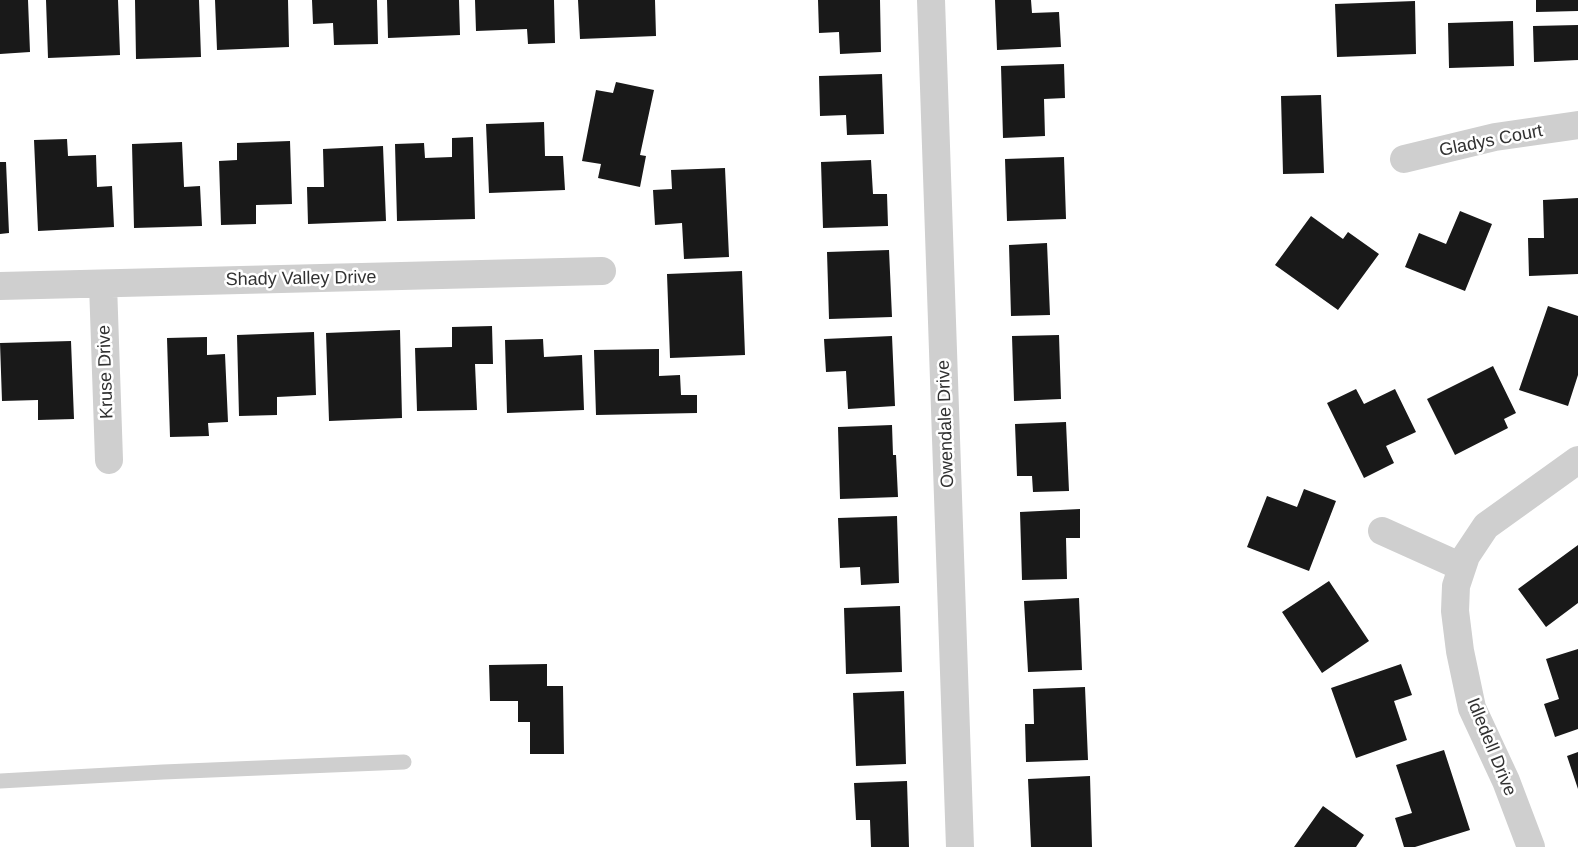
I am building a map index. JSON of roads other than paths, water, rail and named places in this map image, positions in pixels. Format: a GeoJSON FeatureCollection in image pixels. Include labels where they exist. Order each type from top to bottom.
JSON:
{"type":"FeatureCollection","features":[{"type":"Feature","properties":{"kind":"street","name":"Owendale Drive"},"geometry":{"type":"LineString","coordinates":[[931,0],[960,847]]}},
{"type":"Feature","properties":{"kind":"street","name":"Gladys Court"},"geometry":{"type":"LineString","coordinates":[[1404,160],[1495,137],[1578,124]]}},
{"type":"Feature","properties":{"kind":"street","name":"Shady Valley Drive"},"geometry":{"type":"LineString","coordinates":[[0,286],[602,271]]}},
{"type":"Feature","properties":{"kind":"street","name":"Kruse Drive"},"geometry":{"type":"LineString","coordinates":[[103,284],[109,460]]}},
{"type":"Feature","properties":{"kind":"street","name":"Idledell Drive"},"geometry":{"type":"LineString","coordinates":[[1530,847],[1506,781],[1472,708],[1460,651],[1455,611],[1456,586],[1466,556],[1486,526],[1578,460]]}},
{"type":"Feature","properties":{"kind":"street"},"geometry":{"type":"LineString","coordinates":[[1382,530],[1462,567]]}},
{"type":"Feature","properties":{"kind":"lane"},"geometry":{"type":"LineString","coordinates":[[0,781],[172,771],[404,762]]}}]}
